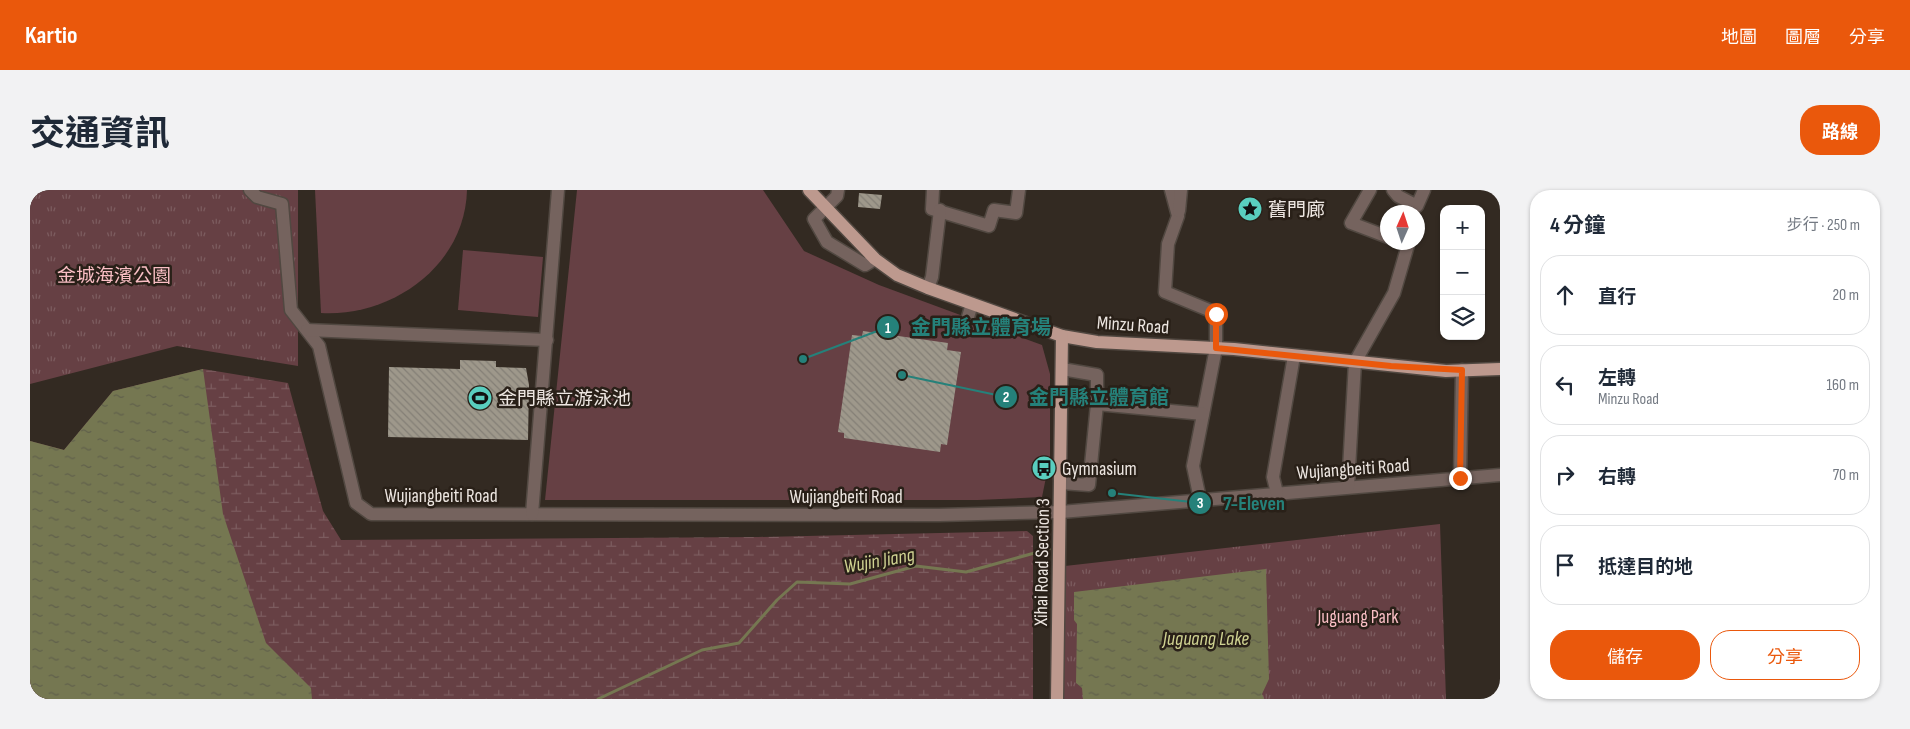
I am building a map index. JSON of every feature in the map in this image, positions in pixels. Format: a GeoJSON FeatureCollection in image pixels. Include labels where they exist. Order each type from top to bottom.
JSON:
{"type":"FeatureCollection","features":[{"type":"Feature","properties":{"kind":"main road","name":"Minzu Road"},"geometry":{"type":"LineString","coordinates":[[809,190],[875,259],[897,275],[1062,336],[1097,342],[1216,348],[1355,362],[1462,370],[1500,369]]}},
{"type":"Feature","properties":{"kind":"main road","name":"Xihai Road Section 3"},"geometry":{"type":"LineString","coordinates":[[1056,699],[1061,512],[1062,336]]}},
{"type":"Feature","properties":{"kind":"street"},"geometry":{"type":"LineString","coordinates":[[250,190],[257,197],[282,204],[291,310],[307,330],[547,340]]}},
{"type":"Feature","properties":{"kind":"street"},"geometry":{"type":"LineString","coordinates":[[532,514],[558,190]]}},
{"type":"Feature","properties":{"kind":"street"},"geometry":{"type":"LineString","coordinates":[[838,190],[837,196],[814,219],[827,242],[865,265],[875,259]]}},
{"type":"Feature","properties":{"kind":"street"},"geometry":{"type":"LineString","coordinates":[[933,190],[932,209],[989,226],[994,210],[1016,213],[1019,190]]}},
{"type":"Feature","properties":{"kind":"street"},"geometry":{"type":"LineString","coordinates":[[1170,190],[1178,216]]}},
{"type":"Feature","properties":{"kind":"street"},"geometry":{"type":"LineString","coordinates":[[1181,190],[1178,216],[1168,244],[1165,292],[1216,314],[1216,348],[1193,466],[1200,499]]}},
{"type":"Feature","properties":{"kind":"street"},"geometry":{"type":"LineString","coordinates":[[1370,190],[1351,224],[1380,234]]}},
{"type":"Feature","properties":{"kind":"street"},"geometry":{"type":"LineString","coordinates":[[1393,190],[1417,206],[1424,190]]}},
{"type":"Feature","properties":{"kind":"street"},"geometry":{"type":"LineString","coordinates":[[928,288],[932,277],[940,210]]}},
{"type":"Feature","properties":{"kind":"street"},"geometry":{"type":"LineString","coordinates":[[1348,487],[1355,362],[1394,293],[1407,250]]}},
{"type":"Feature","properties":{"kind":"street"},"geometry":{"type":"LineString","coordinates":[[968,318],[972,304]]}},
{"type":"Feature","properties":{"kind":"street","name":"Wujiangbeiti Road"},"geometry":{"type":"LineString","coordinates":[[307,330],[319,346],[356,503],[371,514],[939,515],[1061,512],[1500,475]]}},
{"type":"Feature","properties":{"kind":"street"},"geometry":{"type":"LineString","coordinates":[[1277,493],[1273,477],[1294,356]]}},
{"type":"Feature","properties":{"kind":"street"},"geometry":{"type":"LineString","coordinates":[[1061,483],[1090,485],[1097,404],[1097,374],[1062,369]]}},
{"type":"Feature","properties":{"kind":"street"},"geometry":{"type":"LineString","coordinates":[[1460,478],[1462,370]]}},
{"type":"Feature","properties":{"kind":"street"},"geometry":{"type":"LineString","coordinates":[[1097,404],[1203,414]]}},
{"type":"Feature","properties":{"kind":"green space","name":"金城海濱公園"},"geometry":{"type":"Polygon","coordinates":[[[30,190],[298,190],[298,366],[177,346],[30,384],[30,190]]]}},
{"type":"Feature","properties":{"kind":"green space"},"geometry":{"type":"Polygon","coordinates":[[[315,190],[467,190],[463,217],[453,242],[439,263],[420,281],[398,296],[373,306],[348,312],[321,313],[315,190]]]}},
{"type":"Feature","properties":{"kind":"green space"},"geometry":{"type":"Polygon","coordinates":[[[577,190],[763,190],[804,251],[879,285],[1042,345],[1050,374],[1050,458],[1042,497],[978,500],[545,500],[577,190]]]}},
{"type":"Feature","properties":{"kind":"green space"},"geometry":{"type":"Polygon","coordinates":[[[463,250],[543,257],[538,317],[458,310],[463,250]]]}},
{"type":"Feature","properties":{"kind":"green space"},"geometry":{"type":"Polygon","coordinates":[[[203,369],[288,383],[323,511],[341,540],[758,537],[1027,531],[1033,536],[1033,699],[30,699],[30,441],[64,450],[113,391],[203,369]]]}},
{"type":"Feature","properties":{"kind":"green space","name":"Juguang Park"},"geometry":{"type":"Polygon","coordinates":[[[1440,524],[1446,699],[1063,699],[1065,566],[1440,524]]]}},
{"type":"Feature","properties":{"kind":"water"},"geometry":{"type":"Polygon","coordinates":[[[203,369],[223,514],[266,643],[311,688],[312,699],[30,699],[30,441],[64,450],[113,391],[203,369]]]}},
{"type":"Feature","properties":{"kind":"water","name":"Juguang Lake"},"geometry":{"type":"Polygon","coordinates":[[[1266,569],[1269,679],[1262,694],[1264,699],[1083,699],[1082,688],[1076,683],[1077,624],[1074,620],[1074,592],[1266,569]]]}},
{"type":"Feature","properties":{"kind":"building"},"geometry":{"type":"Polygon","coordinates":[[[859,193],[882,195],[880,209],[858,207],[859,193]]]}},
{"type":"Feature","properties":{"kind":"building"},"geometry":{"type":"Polygon","coordinates":[[[863,331],[948,343],[947,350],[961,352],[947,445],[941,444],[940,452],[844,438],[844,433],[838,432],[852,335],[862,336],[863,331]]]}},
{"type":"Feature","properties":{"kind":"building"},"geometry":{"type":"Polygon","coordinates":[[[460,360],[496,361],[496,367],[526,368],[529,385],[528,440],[388,437],[389,367],[460,369],[460,360]]]}},
{"type":"Feature","properties":{"kind":"waterway","name":"Wujin Jiang"},"geometry":{"type":"LineString","coordinates":[[598,699],[702,650],[739,643],[777,600],[797,582],[850,584],[916,566],[966,572],[1049,549]]}},
{"type":"Feature","properties":{"kind":"place","name":"舊門廊"},"geometry":{"type":"Point","coordinates":[1250,209]}},
{"type":"Feature","properties":{"kind":"place","name":"金門縣立體育場"},"geometry":{"type":"Point","coordinates":[803,359]}},
{"type":"Feature","properties":{"kind":"place","name":"金門縣立體育館"},"geometry":{"type":"Point","coordinates":[902,375]}},
{"type":"Feature","properties":{"kind":"place","name":"金門縣立游泳池"},"geometry":{"type":"Point","coordinates":[480,398]}},
{"type":"Feature","properties":{"kind":"place","name":"Gymnasium"},"geometry":{"type":"Point","coordinates":[1044,468]}},
{"type":"Feature","properties":{"kind":"place","name":"7-Eleven"},"geometry":{"type":"Point","coordinates":[1112,493]}},
{"type":"Feature","properties":{"kind":"route"},"geometry":{"type":"LineString","coordinates":[[1216,314],[1216,348],[1446,371],[1462,370],[1460,478]]}}]}
